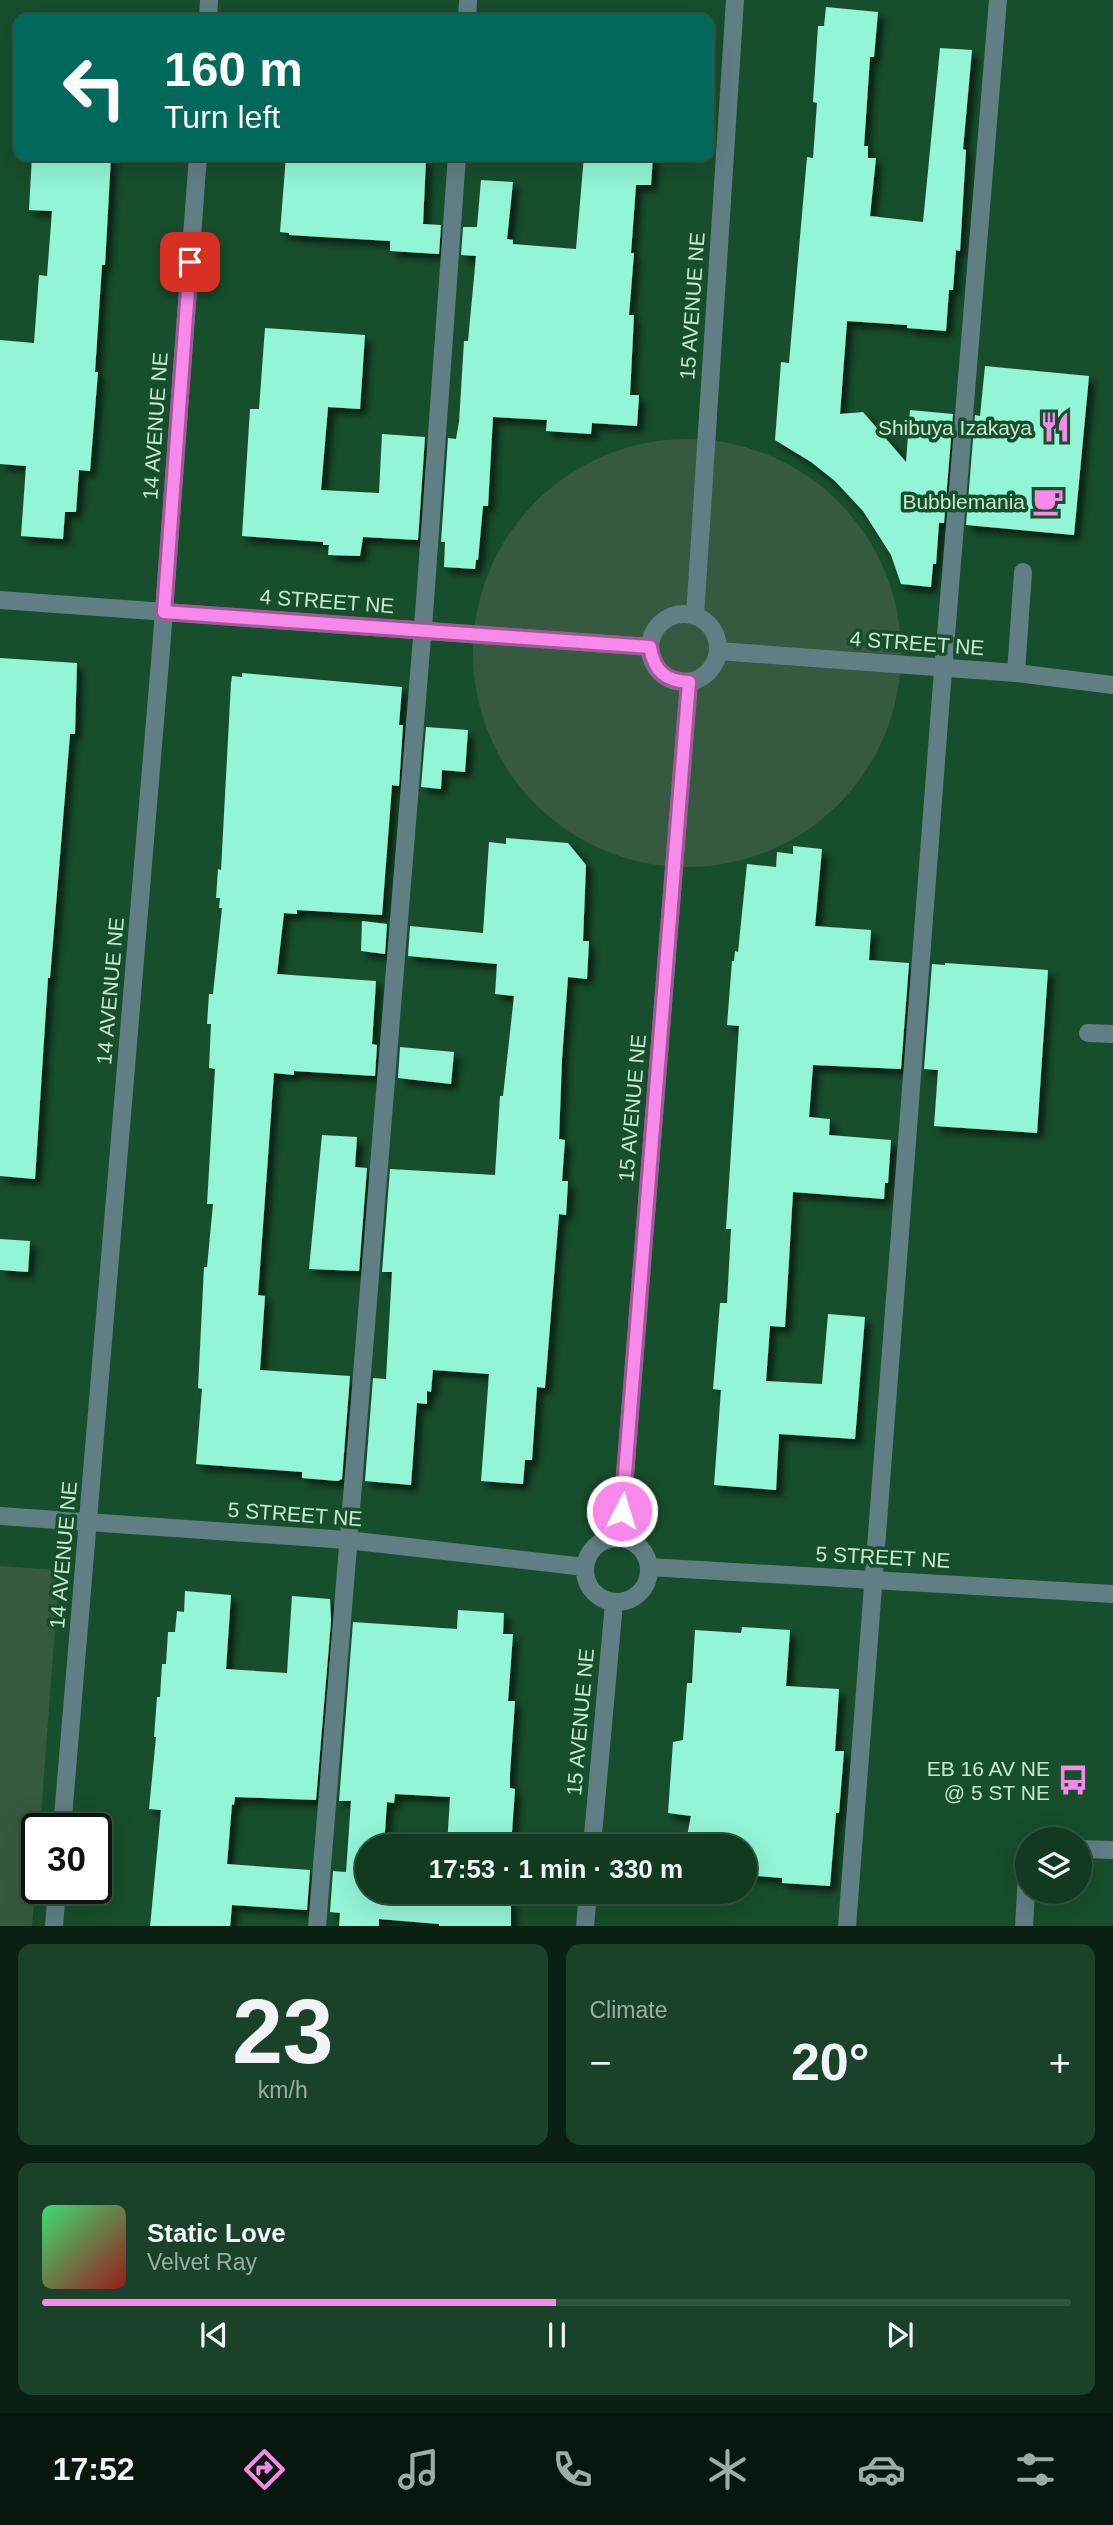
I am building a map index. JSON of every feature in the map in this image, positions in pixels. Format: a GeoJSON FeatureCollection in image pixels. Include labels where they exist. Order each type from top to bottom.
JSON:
{"type":"FeatureCollection","features":[{"type":"Feature","properties":{"kind":"street","name":"15 AVENUE NE"},"geometry":{"type":"LineString","coordinates":[[695,615],[735,0]]}},
{"type":"Feature","properties":{"kind":"street"},"geometry":{"type":"LineString","coordinates":[[847,1926],[943,668],[998,0]]}},
{"type":"Feature","properties":{"kind":"street","name":"14 AVENUE NE"},"geometry":{"type":"LineString","coordinates":[[63,1813],[164,612],[198,161]]}},
{"type":"Feature","properties":{"kind":"street"},"geometry":{"type":"LineString","coordinates":[[317,1926],[457,161]]}},
{"type":"Feature","properties":{"kind":"street"},"geometry":{"type":"LineString","coordinates":[[1016,673],[1023,572]]}},
{"type":"Feature","properties":{"kind":"street","name":"4 STREET NE"},"geometry":{"type":"LineString","coordinates":[[0,600],[650,647]]}},
{"type":"Feature","properties":{"kind":"street"},"geometry":{"type":"LineString","coordinates":[[679,614],[695,615],[712,629],[717,639],[715,662],[709,672],[689,682],[674,681],[661,674],[652,661],[650,647],[654,632],[665,620],[679,614]]}},
{"type":"Feature","properties":{"kind":"street","name":"4 STREET NE"},"geometry":{"type":"LineString","coordinates":[[718,651],[1016,673],[1113,685]]}},
{"type":"Feature","properties":{"kind":"street","name":"15 AVENUE NE"},"geometry":{"type":"LineString","coordinates":[[620,1538],[689,682]]}},
{"type":"Feature","properties":{"kind":"street"},"geometry":{"type":"LineString","coordinates":[[1088,1033],[1113,1034]]}},
{"type":"Feature","properties":{"kind":"street","name":"5 STREET NE"},"geometry":{"type":"LineString","coordinates":[[0,1516],[347,1540],[585,1567]]}},
{"type":"Feature","properties":{"kind":"street"},"geometry":{"type":"LineString","coordinates":[[620,1538],[639,1547],[646,1556],[649,1567],[646,1586],[640,1593],[632,1599],[614,1602],[604,1600],[589,1586],[585,1567],[593,1549],[601,1542],[620,1538]]}},
{"type":"Feature","properties":{"kind":"street","name":"5 STREET NE"},"geometry":{"type":"LineString","coordinates":[[649,1567],[1113,1594]]}},
{"type":"Feature","properties":{"kind":"street","name":"15 AVENUE NE"},"geometry":{"type":"LineString","coordinates":[[593,1834],[614,1602]]}},
{"type":"Feature","properties":{"kind":"street"},"geometry":{"type":"LineString","coordinates":[[1092,1849],[1113,1850]]}},
{"type":"Feature","properties":{"kind":"street"},"geometry":{"type":"LineString","coordinates":[[54,1926],[56,1904]]}},
{"type":"Feature","properties":{"kind":"street"},"geometry":{"type":"LineString","coordinates":[[585,1926],[587,1904]]}},
{"type":"Feature","properties":{"kind":"street"},"geometry":{"type":"LineString","coordinates":[[1024,1926],[1025,1904]]}},
{"type":"Feature","properties":{"kind":"green space"},"geometry":{"type":"Polygon","coordinates":[[[687,439],[729,443],[769,455],[806,475],[838,502],[865,534],[885,571],[897,611],[901,653],[897,695],[885,735],[865,772],[838,804],[806,831],[769,851],[729,863],[687,867],[645,863],[605,851],[568,831],[536,804],[509,772],[489,735],[477,695],[473,653],[477,611],[489,571],[509,534],[536,502],[568,475],[605,455],[645,443],[687,439]]]}},
{"type":"Feature","properties":{"kind":"green space"},"geometry":{"type":"Polygon","coordinates":[[[0,1566],[58,1570],[41,1813],[21,1813],[21,1904],[34,1904],[32,1926],[0,1926],[0,1566]]]}},
{"type":"Feature","properties":{"kind":"building"},"geometry":{"type":"Polygon","coordinates":[[[826,7],[878,12],[874,57],[870,57],[864,146],[868,146],[868,158],[876,158],[870,216],[923,222],[940,48],[972,50],[963,149],[966,150],[960,251],[956,250],[946,331],[847,321],[840,414],[863,412],[906,462],[910,410],[953,414],[944,523],[939,523],[936,564],[933,564],[931,587],[901,584],[891,555],[863,511],[835,481],[811,462],[775,440],[781,362],[789,363],[807,157],[813,158],[817,103],[813,102],[818,26],[824,26],[826,7]]]}},
{"type":"Feature","properties":{"kind":"building"},"geometry":{"type":"Polygon","coordinates":[[[32,161],[111,161],[90,471],[79,470],[76,512],[65,512],[63,539],[21,536],[26,466],[0,464],[0,340],[34,343],[39,275],[47,276],[52,211],[29,210],[32,161]]]}},
{"type":"Feature","properties":{"kind":"building"},"geometry":{"type":"Polygon","coordinates":[[[286,161],[426,161],[423,224],[441,225],[439,254],[390,251],[390,241],[289,235],[280,232],[286,161]]]}},
{"type":"Feature","properties":{"kind":"building"},"geometry":{"type":"Polygon","coordinates":[[[584,161],[653,161],[651,185],[636,185],[631,253],[634,253],[629,315],[634,315],[630,395],[639,395],[637,426],[592,423],[591,434],[546,431],[547,420],[493,417],[488,506],[483,506],[478,560],[475,569],[444,567],[445,542],[441,542],[448,438],[456,439],[459,422],[464,341],[468,341],[476,256],[461,255],[463,227],[477,227],[481,180],[513,182],[507,239],[513,240],[513,244],[576,249],[584,161]]]}},
{"type":"Feature","properties":{"kind":"building"},"geometry":{"type":"Polygon","coordinates":[[[265,328],[365,335],[360,409],[328,407],[321,490],[379,493],[382,434],[425,437],[418,540],[363,537],[360,556],[328,555],[329,545],[323,545],[323,542],[242,536],[250,409],[259,409],[265,328]]]}},
{"type":"Feature","properties":{"kind":"building"},"geometry":{"type":"Polygon","coordinates":[[[985,366],[1089,376],[1074,535],[966,525],[975,415],[980,416],[985,366]]]}},
{"type":"Feature","properties":{"kind":"building"},"geometry":{"type":"Polygon","coordinates":[[[0,658],[77,663],[75,734],[70,734],[48,978],[35,1179],[0,1176],[0,658]]]}},
{"type":"Feature","properties":{"kind":"building"},"geometry":{"type":"Polygon","coordinates":[[[242,673],[402,687],[399,725],[403,725],[399,786],[392,785],[382,915],[297,910],[297,914],[284,913],[277,974],[376,981],[372,1044],[377,1045],[375,1076],[294,1071],[294,1075],[274,1073],[258,1295],[265,1296],[260,1370],[350,1376],[342,1479],[338,1481],[302,1478],[302,1472],[196,1464],[202,1389],[198,1388],[204,1267],[207,1267],[213,1204],[207,1204],[215,1069],[209,1068],[211,1024],[207,1024],[209,994],[213,994],[222,908],[219,908],[220,898],[216,898],[218,869],[221,870],[231,683],[232,676],[242,677],[242,673]]]}},
{"type":"Feature","properties":{"kind":"building"},"geometry":{"type":"Polygon","coordinates":[[[426,727],[468,730],[465,772],[442,770],[441,789],[421,787],[426,727]]]}},
{"type":"Feature","properties":{"kind":"building"},"geometry":{"type":"Polygon","coordinates":[[[506,838],[568,843],[586,865],[583,941],[589,941],[587,979],[568,977],[562,1059],[559,1139],[565,1140],[562,1181],[568,1181],[566,1215],[559,1214],[545,1388],[537,1387],[532,1460],[525,1460],[523,1484],[481,1481],[489,1374],[433,1370],[431,1392],[427,1391],[427,1404],[417,1403],[411,1485],[365,1481],[373,1378],[386,1379],[392,1272],[382,1272],[390,1169],[495,1175],[500,1096],[503,1096],[514,996],[495,994],[497,964],[408,956],[410,926],[483,933],[489,842],[506,844],[506,838]]]}},
{"type":"Feature","properties":{"kind":"building"},"geometry":{"type":"Polygon","coordinates":[[[793,846],[822,849],[815,926],[871,930],[869,960],[909,963],[901,1069],[813,1065],[809,1117],[830,1119],[829,1135],[891,1140],[888,1183],[885,1183],[884,1199],[793,1192],[785,1327],[770,1326],[766,1381],[822,1384],[828,1314],[865,1317],[855,1439],[779,1434],[776,1490],[714,1485],[721,1390],[713,1389],[720,1303],[727,1303],[731,1229],[726,1229],[739,1026],[727,1025],[732,961],[735,951],[738,952],[747,864],[776,867],[777,852],[793,854],[793,846]]]}},
{"type":"Feature","properties":{"kind":"building"},"geometry":{"type":"Polygon","coordinates":[[[362,921],[387,924],[385,954],[361,951],[362,921]]]}},
{"type":"Feature","properties":{"kind":"building"},"geometry":{"type":"Polygon","coordinates":[[[932,964],[1048,970],[1037,1133],[934,1126],[938,1070],[924,1069],[932,964]]]}},
{"type":"Feature","properties":{"kind":"building"},"geometry":{"type":"Polygon","coordinates":[[[400,1047],[454,1052],[451,1084],[398,1078],[400,1047]]]}},
{"type":"Feature","properties":{"kind":"building"},"geometry":{"type":"Polygon","coordinates":[[[322,1135],[357,1137],[355,1167],[367,1168],[359,1271],[309,1269],[322,1135]]]}},
{"type":"Feature","properties":{"kind":"building"},"geometry":{"type":"Polygon","coordinates":[[[0,1239],[30,1241],[28,1272],[0,1270],[0,1239]]]}},
{"type":"Feature","properties":{"kind":"building"},"geometry":{"type":"Polygon","coordinates":[[[185,1591],[231,1595],[226,1669],[287,1673],[292,1596],[330,1599],[331,1621],[316,1800],[235,1797],[234,1805],[232,1804],[227,1864],[310,1870],[307,1910],[232,1905],[230,1926],[150,1926],[161,1810],[149,1809],[157,1697],[160,1697],[162,1664],[166,1664],[168,1632],[175,1632],[177,1611],[184,1612],[185,1591]]]}},
{"type":"Feature","properties":{"kind":"building"},"geometry":{"type":"Polygon","coordinates":[[[458,1610],[504,1613],[503,1634],[513,1634],[508,1701],[515,1701],[510,1773],[510,1788],[515,1789],[512,1834],[448,1834],[450,1797],[395,1794],[394,1803],[387,1802],[385,1834],[355,1834],[355,1904],[511,1904],[511,1926],[439,1926],[379,1919],[379,1926],[339,1926],[340,1913],[330,1912],[333,1871],[346,1872],[351,1801],[339,1801],[353,1622],[457,1629],[458,1610]]]}},
{"type":"Feature","properties":{"kind":"building"},"geometry":{"type":"Polygon","coordinates":[[[742,1627],[790,1630],[786,1686],[839,1689],[835,1751],[844,1751],[830,1886],[782,1883],[782,1878],[757,1876],[757,1834],[687,1834],[691,1816],[668,1813],[673,1742],[683,1740],[687,1683],[692,1683],[695,1630],[741,1633],[742,1627]]]}},
{"type":"Feature","properties":{"kind":"place","name":"Shibuya Izakaya"},"geometry":{"type":"Point","coordinates":[1055,427]}},
{"type":"Feature","properties":{"kind":"place","name":"Bubblemania"},"geometry":{"type":"Point","coordinates":[1048,501]}},
{"type":"Feature","properties":{"kind":"place","name":"EB 16 AV NE @ 5 ST NE"},"geometry":{"type":"Point","coordinates":[1073,1780]}},
{"type":"Feature","properties":{"kind":"route"},"geometry":{"type":"LineString","coordinates":[[190,262],[164,612],[650,647],[652,661],[661,674],[674,681],[689,682],[622,1511]]}}]}
